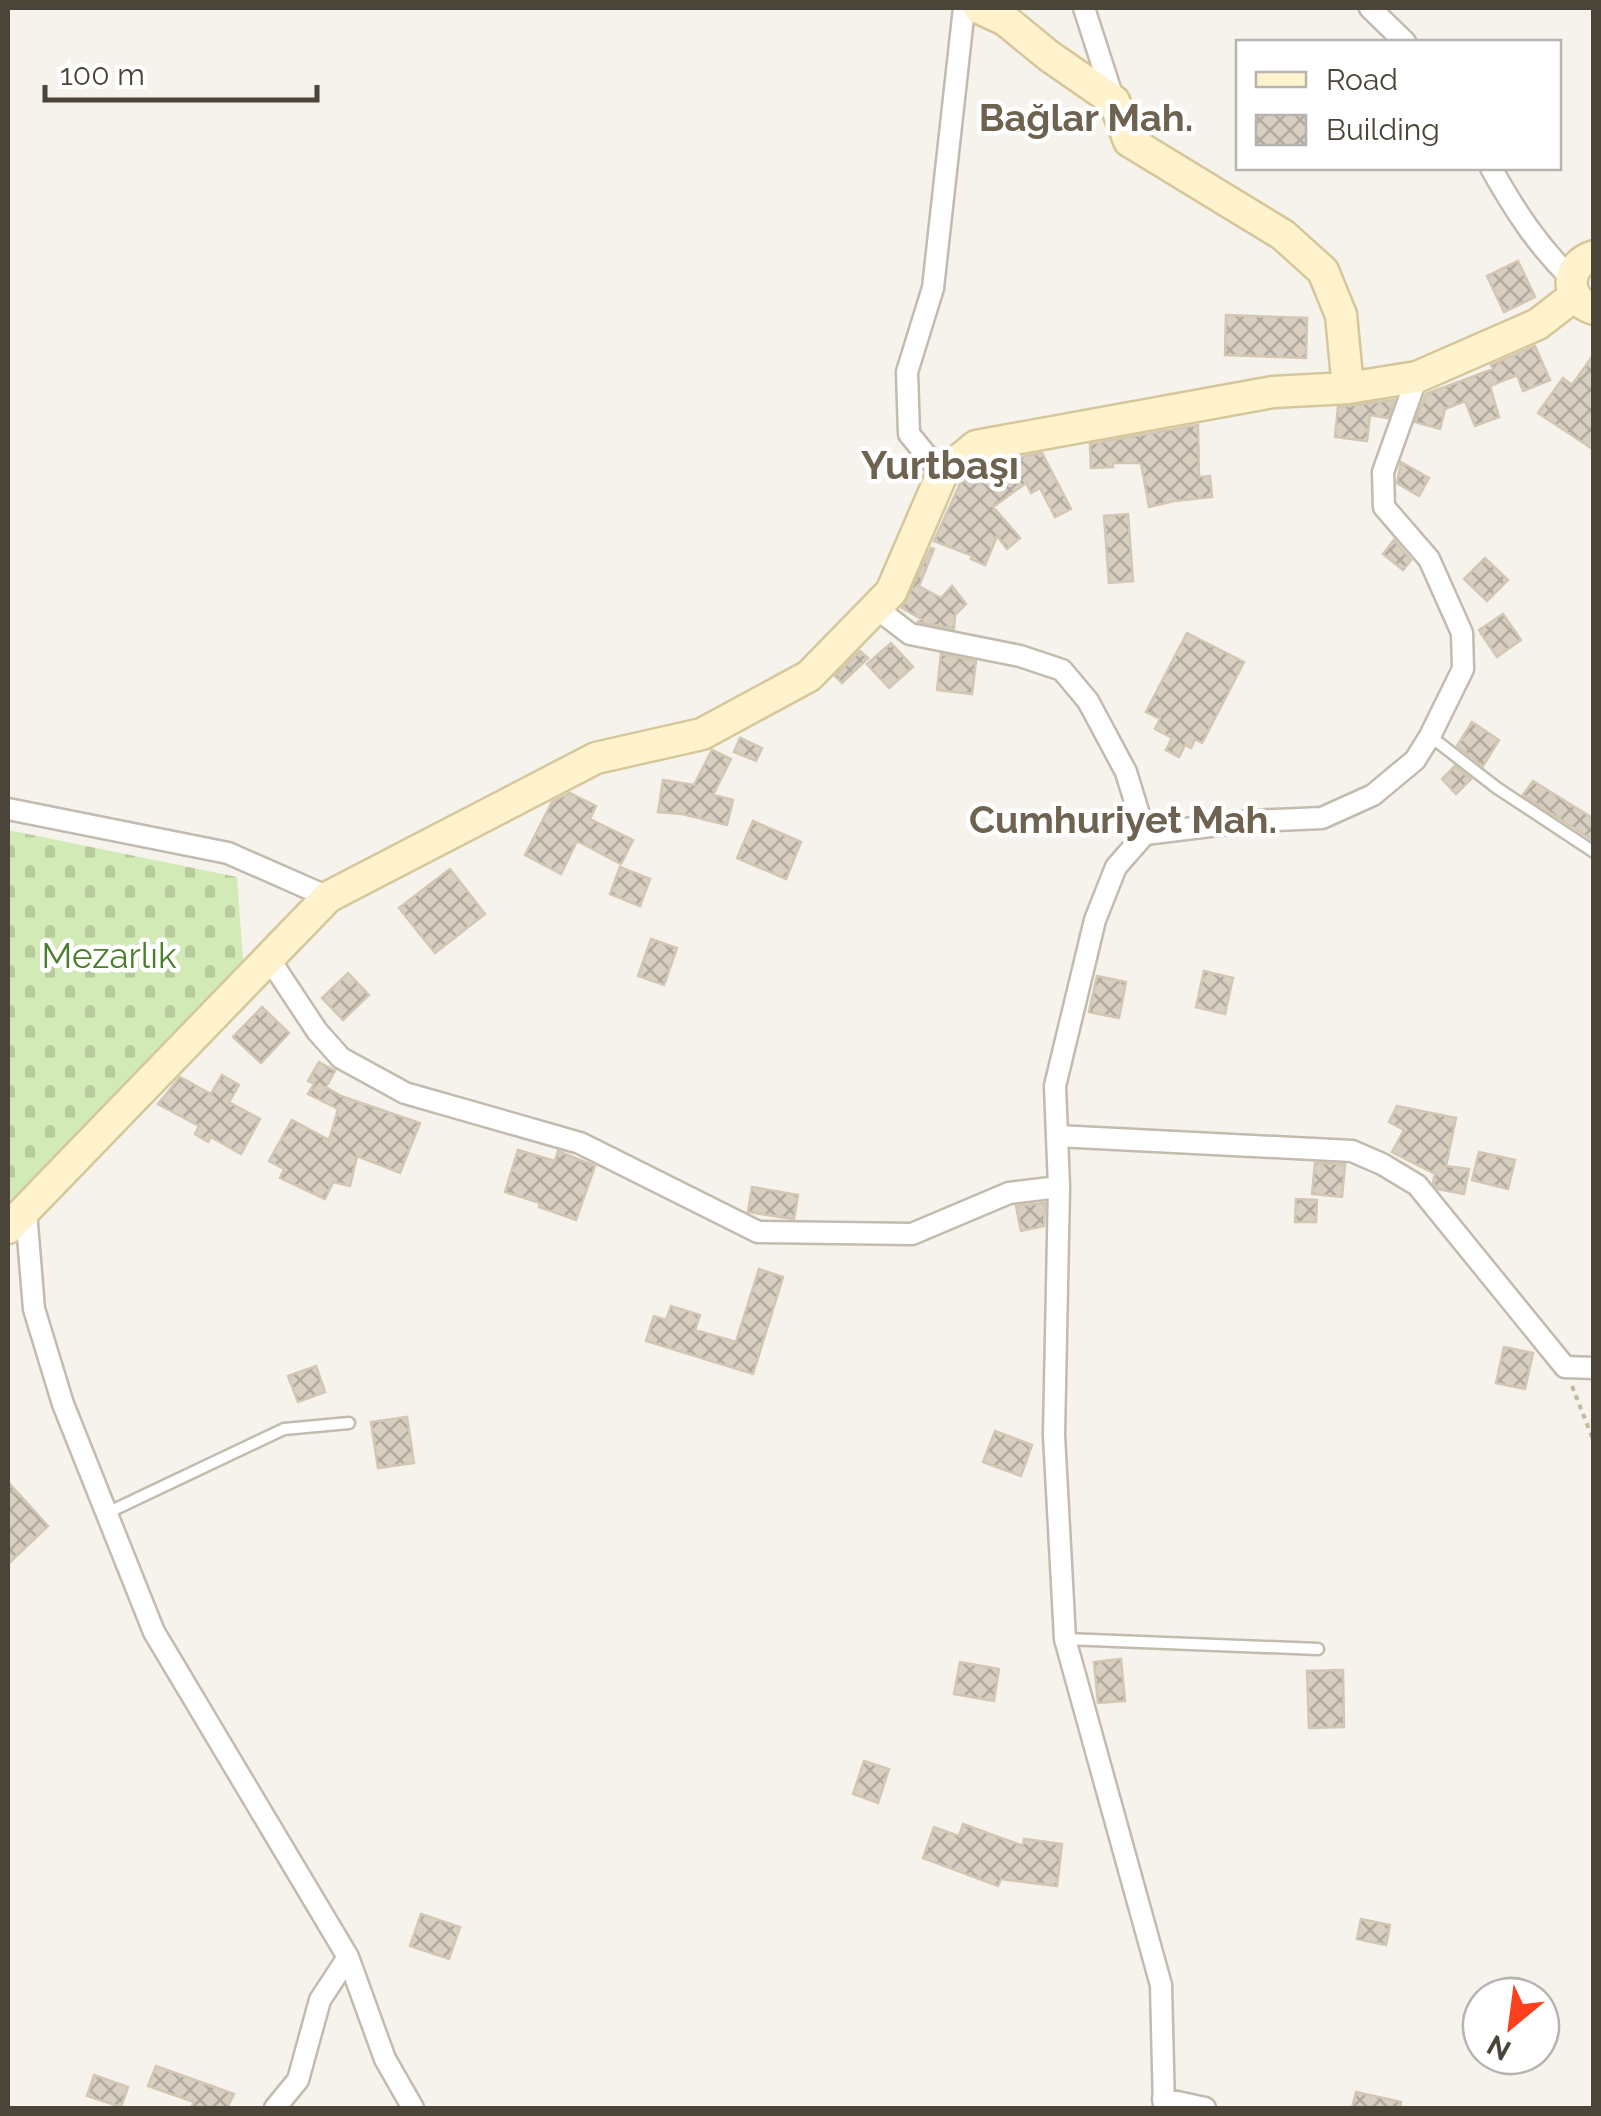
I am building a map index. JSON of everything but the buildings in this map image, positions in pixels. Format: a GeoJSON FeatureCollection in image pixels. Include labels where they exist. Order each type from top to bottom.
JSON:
{"type":"FeatureCollection","features":[{"type":"Feature","properties":{"kind":"street"},"geometry":{"type":"LineString","coordinates":[[942,474],[908,434],[906,372],[934,288],[964,8]]}},
{"type":"Feature","properties":{"kind":"street"},"geometry":{"type":"LineString","coordinates":[[978,8],[1005,20],[1048,56],[1114,101]]}},
{"type":"Feature","properties":{"kind":"street"},"geometry":{"type":"LineString","coordinates":[[1084,8],[1129,141],[1283,236],[1323,271],[1341,315],[1348,388]]}},
{"type":"Feature","properties":{"kind":"street"},"geometry":{"type":"LineString","coordinates":[[1370,8],[1403,40]]}},
{"type":"Feature","properties":{"kind":"street"},"geometry":{"type":"LineString","coordinates":[[1491,170],[1519,218],[1579,295]]}},
{"type":"Feature","properties":{"kind":"street"},"geometry":{"type":"LineString","coordinates":[[1579,295],[1579,262],[1594,256]]}},
{"type":"Feature","properties":{"kind":"street"},"geometry":{"type":"LineString","coordinates":[[413,2108],[385,2059],[348,1956],[154,1632],[63,1404],[34,1309],[17,1220],[328,897],[596,758],[702,734],[809,676],[891,592],[942,474],[976,446],[1273,392],[1348,388],[1417,376],[1538,324],[1579,295]]}},
{"type":"Feature","properties":{"kind":"street"},"geometry":{"type":"LineString","coordinates":[[1205,2108],[1164,2104],[1161,1985],[1064,1638],[1054,1435],[1059,1186],[1055,1086],[1096,920],[1116,867],[1145,834],[1251,821],[1322,818],[1373,795],[1415,760],[1430,736],[1463,669],[1462,633],[1428,558],[1384,507],[1383,472],[1417,376]]}},
{"type":"Feature","properties":{"kind":"street"},"geometry":{"type":"LineString","coordinates":[[876,608],[910,634],[1020,656],[1062,670],[1088,702],[1126,772],[1145,834]]}},
{"type":"Feature","properties":{"kind":"street"},"geometry":{"type":"LineString","coordinates":[[8,809],[228,854],[328,897]]}},
{"type":"Feature","properties":{"kind":"street"},"geometry":{"type":"LineString","coordinates":[[268,957],[317,1031],[341,1058],[405,1093],[580,1143],[758,1232],[912,1234],[1010,1193],[1059,1186]]}},
{"type":"Feature","properties":{"kind":"street"},"geometry":{"type":"LineString","coordinates":[[1057,1136],[1352,1151],[1416,1186],[1565,1367],[1594,1368]]}},
{"type":"Feature","properties":{"kind":"street"},"geometry":{"type":"LineString","coordinates":[[275,2108],[298,2080],[320,2000],[348,1956]]}},
{"type":"Feature","properties":{"kind":"lane"},"geometry":{"type":"LineString","coordinates":[[1430,736],[1497,788],[1594,852]]}},
{"type":"Feature","properties":{"kind":"lane"},"geometry":{"type":"LineString","coordinates":[[106,1513],[284,1429],[349,1423]]}},
{"type":"Feature","properties":{"kind":"lane"},"geometry":{"type":"LineString","coordinates":[[1064,1638],[1318,1650]]}},
{"type":"Feature","properties":{"kind":"path"},"geometry":{"type":"LineString","coordinates":[[1565,1367],[1594,1442]]}},
{"type":"Feature","properties":{"kind":"green space","name":"Mezarlık"},"geometry":{"type":"Polygon","coordinates":[[[8,830],[237,877],[243,960],[115,1100],[8,1202],[8,830]]]}},
{"type":"Feature","properties":{"kind":"district","name":"Bağlar Mah."},"geometry":{"type":"Point","coordinates":[1086,118]}},
{"type":"Feature","properties":{"kind":"district","name":"Yurtbaşı"},"geometry":{"type":"Point","coordinates":[940,465]}},
{"type":"Feature","properties":{"kind":"district","name":"Cumhuriyet Mah."},"geometry":{"type":"Point","coordinates":[1123,820]}}]}
